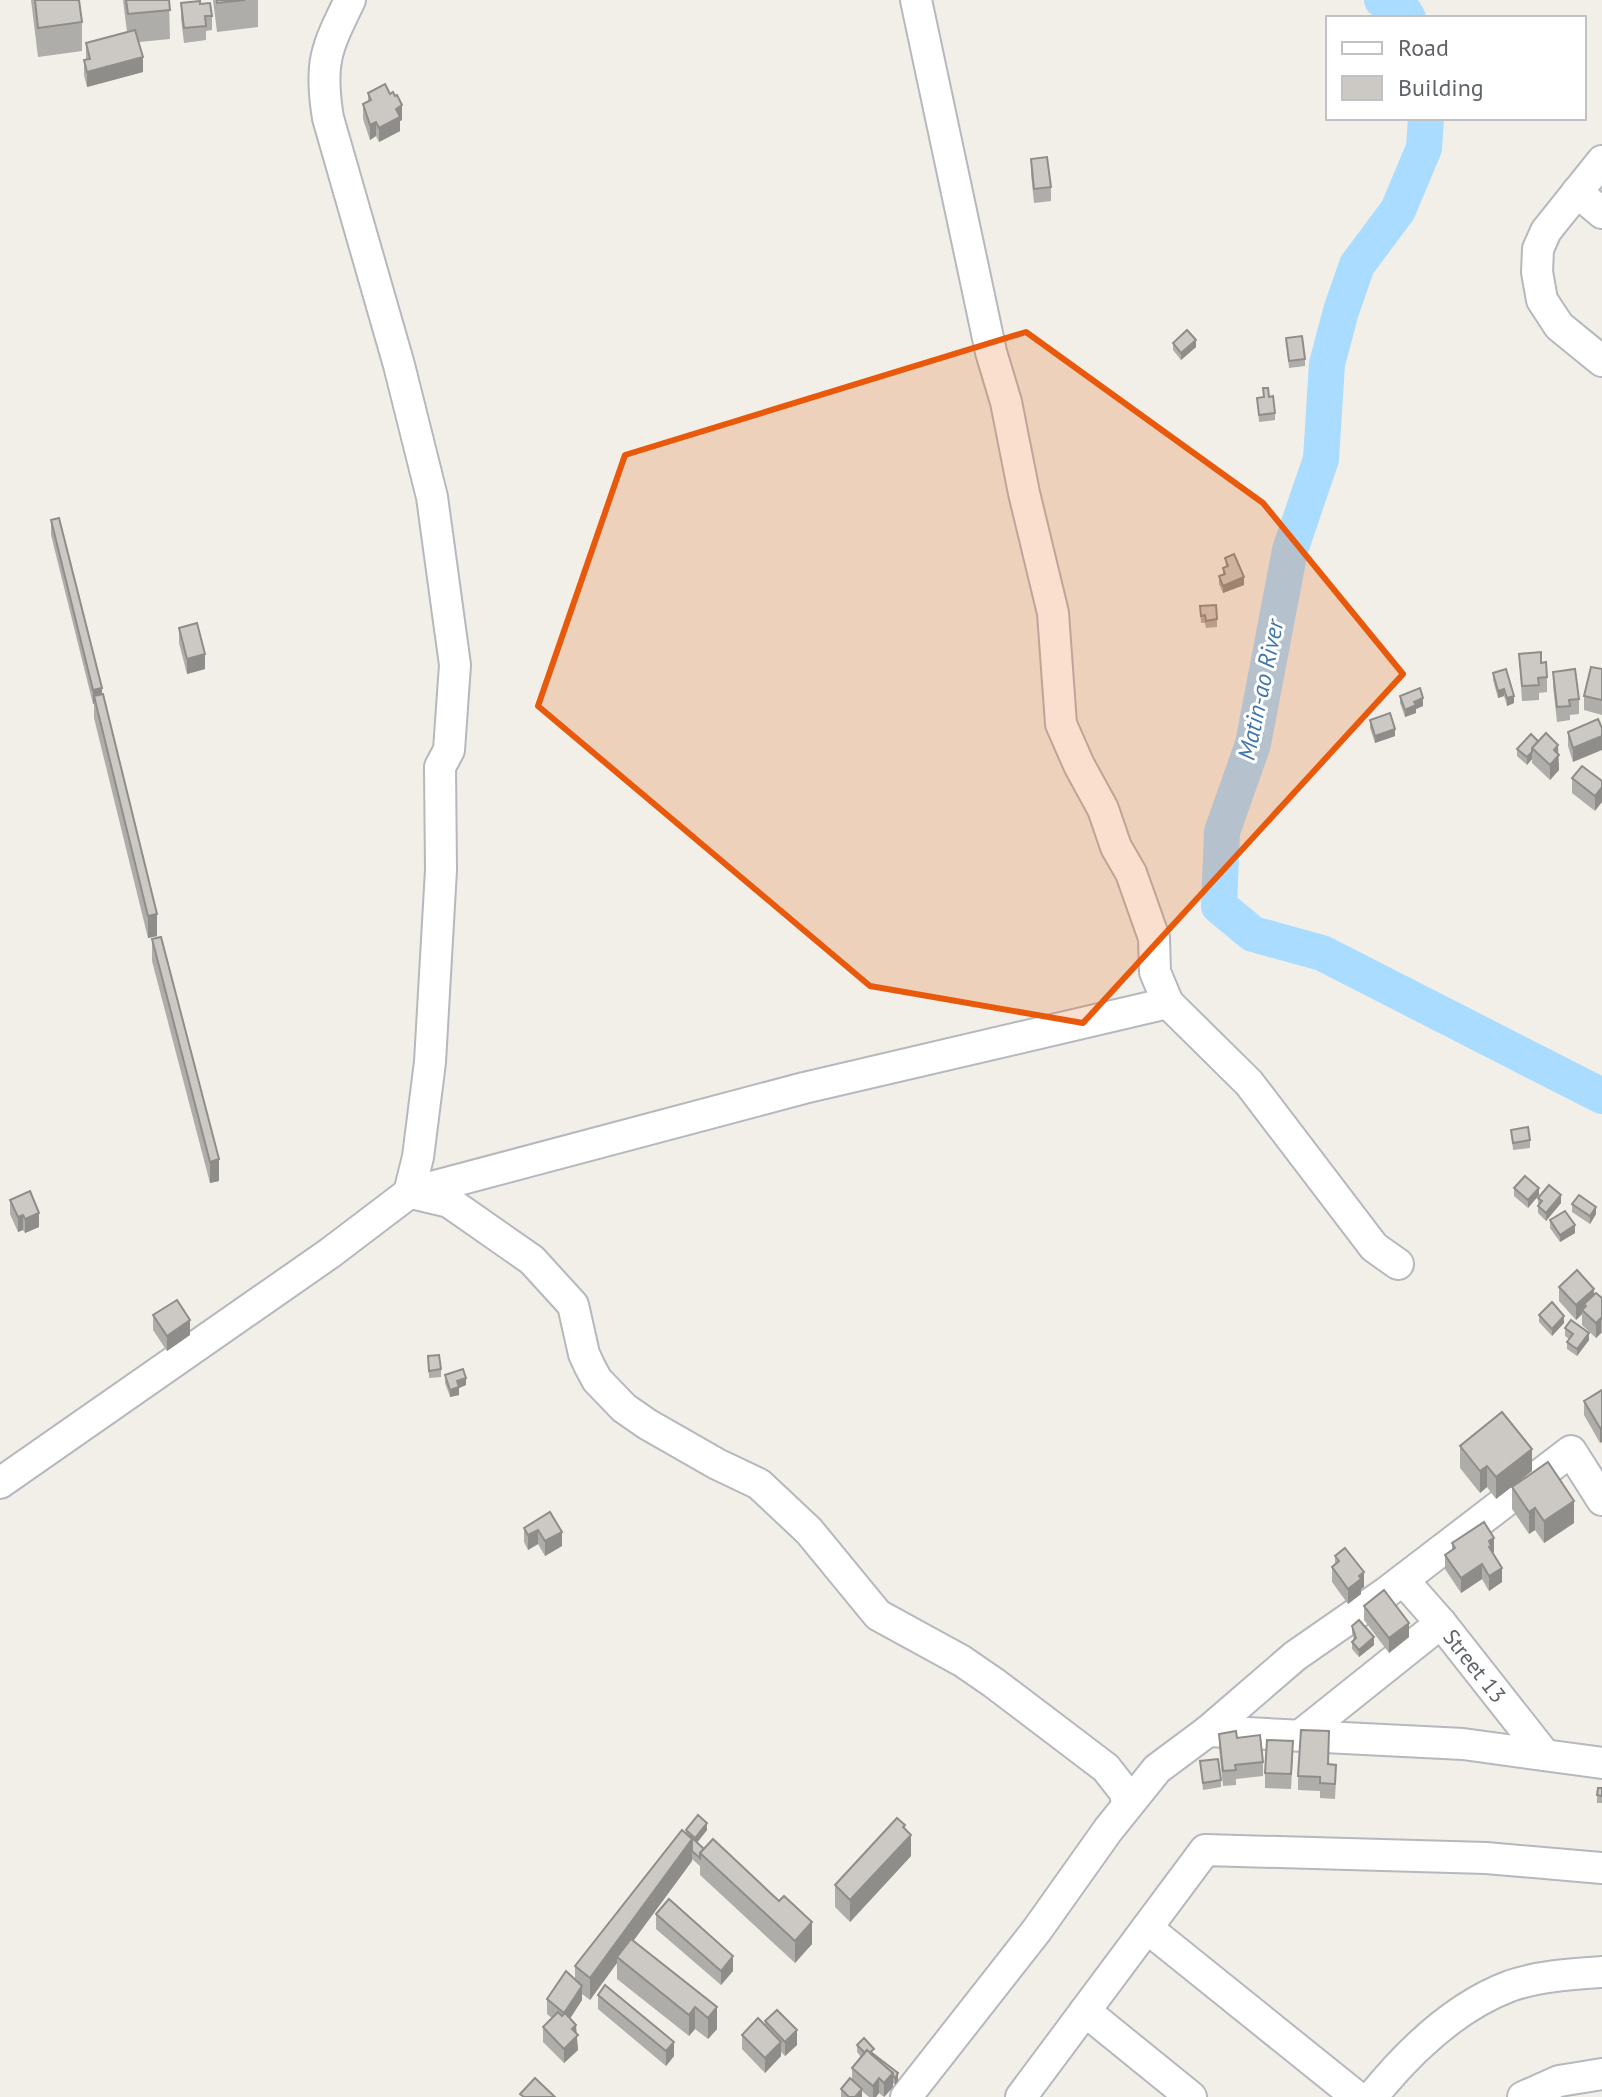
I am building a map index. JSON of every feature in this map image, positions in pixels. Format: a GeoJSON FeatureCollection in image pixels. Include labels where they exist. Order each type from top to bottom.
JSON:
{"type":"FeatureCollection","features":[{"type":"Feature","properties":{"kind":"street"},"geometry":{"type":"LineString","coordinates":[[353,0],[324,60],[328,118],[399,365],[432,497],[455,665],[449,750],[440,767],[441,870],[430,1062],[418,1157],[409,1193]]}},
{"type":"Feature","properties":{"kind":"street"},"geometry":{"type":"LineString","coordinates":[[916,0],[991,352],[1006,402],[1053,613],[1061,724],[1103,809],[1116,847],[1131,873],[1154,938],[1155,972],[1168,1003],[1249,1083],[1374,1247],[1398,1264]]}},
{"type":"Feature","properties":{"kind":"street"},"geometry":{"type":"LineString","coordinates":[[1602,161],[1546,231],[1538,249],[1537,272],[1542,300],[1559,326],[1602,361]]}},
{"type":"Feature","properties":{"kind":"street"},"geometry":{"type":"LineString","coordinates":[[1577,192],[1602,213]]}},
{"type":"Feature","properties":{"kind":"street"},"geometry":{"type":"LineString","coordinates":[[0,1483],[330,1253],[409,1193],[804,1088],[1168,1003]]}},
{"type":"Feature","properties":{"kind":"street"},"geometry":{"type":"LineString","coordinates":[[409,1193],[449,1202],[532,1260],[573,1305],[590,1367],[597,1380],[624,1408],[717,1464],[759,1484],[809,1531],[878,1615],[962,1661],[994,1683],[1106,1768],[1124,1791],[1128,1804]]}},
{"type":"Feature","properties":{"kind":"street"},"geometry":{"type":"LineString","coordinates":[[906,2097],[1037,1930],[1157,1769],[1208,1731],[1295,1656],[1403,1580],[1571,1451],[1602,1500]]}},
{"type":"Feature","properties":{"kind":"street","name":"Street 13"},"geometry":{"type":"LineString","coordinates":[[1403,1580],[1441,1623],[1545,1755]]}},
{"type":"Feature","properties":{"kind":"street"},"geometry":{"type":"LineString","coordinates":[[1302,1734],[1441,1623]]}},
{"type":"Feature","properties":{"kind":"street"},"geometry":{"type":"LineString","coordinates":[[1208,1731],[1463,1744],[1602,1763]]}},
{"type":"Feature","properties":{"kind":"street"},"geometry":{"type":"LineString","coordinates":[[1025,2096],[1205,1850],[1486,1858],[1602,1868]]}},
{"type":"Feature","properties":{"kind":"street"},"geometry":{"type":"LineString","coordinates":[[1147,1928],[1357,2097]]}},
{"type":"Feature","properties":{"kind":"street"},"geometry":{"type":"LineString","coordinates":[[1372,2097],[1425,2039],[1461,2011],[1511,1986],[1565,1974],[1602,1972]]}},
{"type":"Feature","properties":{"kind":"street"},"geometry":{"type":"LineString","coordinates":[[1085,2011],[1191,2097]]}},
{"type":"Feature","properties":{"kind":"street"},"geometry":{"type":"LineString","coordinates":[[1523,2097],[1559,2081],[1602,2074]]}},
{"type":"Feature","properties":{"kind":"highlighted area"},"geometry":{"type":"Polygon","coordinates":[[[1026,332],[1263,503],[1403,674],[1083,1023],[870,986],[538,706],[625,455],[1026,332]]]}},
{"type":"Feature","properties":{"kind":"building"},"geometry":{"type":"Polygon","coordinates":[[[35,0],[79,0],[82,22],[38,28],[35,0]]]}},
{"type":"Feature","properties":{"kind":"building"},"geometry":{"type":"Polygon","coordinates":[[[126,0],[169,0],[170,10],[128,14],[126,0]]]}},
{"type":"Feature","properties":{"kind":"building"},"geometry":{"type":"Polygon","coordinates":[[[217,0],[245,0],[217,3],[217,0]]]}},
{"type":"Feature","properties":{"kind":"building"},"geometry":{"type":"Polygon","coordinates":[[[200,1],[200,4],[210,3],[212,16],[205,16],[206,26],[184,28],[181,3],[200,1]]]}},
{"type":"Feature","properties":{"kind":"building"},"geometry":{"type":"Polygon","coordinates":[[[135,30],[143,57],[87,72],[84,60],[90,59],[86,43],[135,30]]]}},
{"type":"Feature","properties":{"kind":"building"},"geometry":{"type":"Polygon","coordinates":[[[385,84],[390,94],[393,92],[397,95],[402,105],[396,109],[400,117],[379,128],[376,122],[370,125],[363,104],[371,100],[368,93],[385,84]]]}},
{"type":"Feature","properties":{"kind":"building"},"geometry":{"type":"Polygon","coordinates":[[[1047,157],[1051,187],[1034,189],[1031,159],[1047,157]]]}},
{"type":"Feature","properties":{"kind":"building"},"geometry":{"type":"Polygon","coordinates":[[[1187,330],[1196,340],[1181,353],[1173,343],[1187,330]]]}},
{"type":"Feature","properties":{"kind":"building"},"geometry":{"type":"Polygon","coordinates":[[[1302,336],[1305,359],[1289,361],[1286,338],[1302,336]]]}},
{"type":"Feature","properties":{"kind":"building"},"geometry":{"type":"Polygon","coordinates":[[[1263,388],[1268,388],[1269,397],[1273,396],[1275,413],[1259,415],[1257,398],[1264,397],[1263,388]]]}},
{"type":"Feature","properties":{"kind":"building"},"geometry":{"type":"Polygon","coordinates":[[[59,518],[102,688],[93,690],[51,520],[59,518]]]}},
{"type":"Feature","properties":{"kind":"building"},"geometry":{"type":"Polygon","coordinates":[[[1234,554],[1244,577],[1223,586],[1219,576],[1225,574],[1223,568],[1228,566],[1225,558],[1234,554]]]}},
{"type":"Feature","properties":{"kind":"building"},"geometry":{"type":"Polygon","coordinates":[[[1216,605],[1217,619],[1206,621],[1205,615],[1201,616],[1200,606],[1216,605]]]}},
{"type":"Feature","properties":{"kind":"building"},"geometry":{"type":"Polygon","coordinates":[[[197,623],[205,654],[187,659],[179,628],[197,623]]]}},
{"type":"Feature","properties":{"kind":"building"},"geometry":{"type":"Polygon","coordinates":[[[1541,652],[1541,663],[1546,662],[1547,677],[1538,678],[1539,685],[1522,686],[1519,654],[1541,652]]]}},
{"type":"Feature","properties":{"kind":"building"},"geometry":{"type":"Polygon","coordinates":[[[1591,667],[1602,669],[1602,700],[1584,696],[1591,667]]]}},
{"type":"Feature","properties":{"kind":"building"},"geometry":{"type":"Polygon","coordinates":[[[1506,669],[1514,696],[1507,698],[1504,689],[1498,691],[1493,673],[1506,669]]]}},
{"type":"Feature","properties":{"kind":"building"},"geometry":{"type":"Polygon","coordinates":[[[1575,669],[1579,699],[1569,700],[1570,706],[1557,707],[1553,672],[1575,669]]]}},
{"type":"Feature","properties":{"kind":"building"},"geometry":{"type":"Polygon","coordinates":[[[1420,688],[1423,698],[1405,710],[1400,696],[1420,688]]]}},
{"type":"Feature","properties":{"kind":"building"},"geometry":{"type":"Polygon","coordinates":[[[103,694],[157,914],[148,916],[94,696],[103,694]]]}},
{"type":"Feature","properties":{"kind":"building"},"geometry":{"type":"Polygon","coordinates":[[[1390,713],[1395,729],[1375,736],[1370,720],[1390,713]]]}},
{"type":"Feature","properties":{"kind":"building"},"geometry":{"type":"Polygon","coordinates":[[[1598,719],[1602,736],[1573,748],[1568,732],[1598,719]]]}},
{"type":"Feature","properties":{"kind":"building"},"geometry":{"type":"Polygon","coordinates":[[[1546,733],[1558,745],[1554,750],[1559,755],[1550,765],[1532,748],[1546,733]]]}},
{"type":"Feature","properties":{"kind":"building"},"geometry":{"type":"Polygon","coordinates":[[[1531,734],[1538,741],[1527,757],[1517,749],[1531,734]]]}},
{"type":"Feature","properties":{"kind":"building"},"geometry":{"type":"Polygon","coordinates":[[[1582,766],[1602,781],[1602,787],[1595,796],[1572,778],[1582,766]]]}},
{"type":"Feature","properties":{"kind":"building"},"geometry":{"type":"Polygon","coordinates":[[[161,937],[219,1159],[210,1162],[152,939],[161,937]]]}},
{"type":"Feature","properties":{"kind":"building"},"geometry":{"type":"Polygon","coordinates":[[[1528,1127],[1530,1140],[1513,1143],[1511,1130],[1528,1127]]]}},
{"type":"Feature","properties":{"kind":"building"},"geometry":{"type":"Polygon","coordinates":[[[1525,1176],[1539,1188],[1528,1200],[1514,1188],[1525,1176]]]}},
{"type":"Feature","properties":{"kind":"building"},"geometry":{"type":"Polygon","coordinates":[[[1549,1185],[1561,1195],[1546,1213],[1538,1206],[1542,1201],[1538,1198],[1549,1185]]]}},
{"type":"Feature","properties":{"kind":"building"},"geometry":{"type":"Polygon","coordinates":[[[30,1191],[39,1213],[25,1219],[23,1215],[18,1217],[10,1200],[30,1191]]]}},
{"type":"Feature","properties":{"kind":"building"},"geometry":{"type":"Polygon","coordinates":[[[1579,1195],[1596,1207],[1590,1216],[1572,1204],[1579,1195]]]}},
{"type":"Feature","properties":{"kind":"building"},"geometry":{"type":"Polygon","coordinates":[[[1565,1211],[1575,1225],[1560,1235],[1550,1220],[1565,1211]]]}},
{"type":"Feature","properties":{"kind":"building"},"geometry":{"type":"Polygon","coordinates":[[[1577,1270],[1594,1289],[1576,1305],[1559,1287],[1577,1270]]]}},
{"type":"Feature","properties":{"kind":"building"},"geometry":{"type":"Polygon","coordinates":[[[1596,1293],[1602,1298],[1602,1319],[1596,1323],[1582,1310],[1596,1293]]]}},
{"type":"Feature","properties":{"kind":"building"},"geometry":{"type":"Polygon","coordinates":[[[177,1300],[190,1320],[167,1336],[153,1315],[177,1300]]]}},
{"type":"Feature","properties":{"kind":"building"},"geometry":{"type":"Polygon","coordinates":[[[1552,1302],[1564,1316],[1552,1329],[1539,1315],[1552,1302]]]}},
{"type":"Feature","properties":{"kind":"building"},"geometry":{"type":"Polygon","coordinates":[[[1571,1320],[1589,1333],[1577,1349],[1567,1342],[1573,1334],[1565,1328],[1571,1320]]]}},
{"type":"Feature","properties":{"kind":"building"},"geometry":{"type":"Polygon","coordinates":[[[439,1355],[441,1369],[429,1371],[428,1356],[439,1355]]]}},
{"type":"Feature","properties":{"kind":"building"},"geometry":{"type":"Polygon","coordinates":[[[463,1369],[466,1378],[457,1381],[459,1387],[450,1390],[445,1375],[463,1369]]]}},
{"type":"Feature","properties":{"kind":"building"},"geometry":{"type":"Polygon","coordinates":[[[1602,1390],[1602,1427],[1600,1428],[1584,1401],[1602,1390]]]}},
{"type":"Feature","properties":{"kind":"building"},"geometry":{"type":"Polygon","coordinates":[[[1502,1412],[1532,1449],[1496,1477],[1487,1466],[1480,1471],[1460,1446],[1502,1412]]]}},
{"type":"Feature","properties":{"kind":"building"},"geometry":{"type":"Polygon","coordinates":[[[1548,1462],[1574,1501],[1544,1521],[1535,1508],[1529,1512],[1512,1487],[1548,1462]]]}},
{"type":"Feature","properties":{"kind":"building"},"geometry":{"type":"Polygon","coordinates":[[[550,1512],[562,1532],[545,1541],[538,1530],[528,1535],[524,1528],[550,1512]]]}},
{"type":"Feature","properties":{"kind":"building"},"geometry":{"type":"Polygon","coordinates":[[[1484,1522],[1494,1538],[1489,1541],[1489,1547],[1502,1568],[1489,1576],[1482,1564],[1461,1578],[1445,1555],[1455,1548],[1452,1543],[1484,1522]]]}},
{"type":"Feature","properties":{"kind":"building"},"geometry":{"type":"Polygon","coordinates":[[[1345,1548],[1364,1572],[1359,1576],[1361,1579],[1348,1589],[1332,1567],[1339,1561],[1335,1556],[1345,1548]]]}},
{"type":"Feature","properties":{"kind":"building"},"geometry":{"type":"Polygon","coordinates":[[[1384,1590],[1409,1623],[1389,1638],[1364,1606],[1384,1590]]]}},
{"type":"Feature","properties":{"kind":"building"},"geometry":{"type":"Polygon","coordinates":[[[1359,1620],[1374,1637],[1359,1650],[1352,1642],[1356,1638],[1352,1626],[1359,1620]]]}},
{"type":"Feature","properties":{"kind":"building"},"geometry":{"type":"Polygon","coordinates":[[[1301,1730],[1329,1731],[1328,1764],[1336,1765],[1335,1784],[1320,1783],[1320,1777],[1298,1776],[1301,1730]]]}},
{"type":"Feature","properties":{"kind":"building"},"geometry":{"type":"Polygon","coordinates":[[[1236,1731],[1237,1738],[1260,1735],[1263,1762],[1235,1765],[1236,1770],[1223,1771],[1219,1734],[1236,1731]]]}},
{"type":"Feature","properties":{"kind":"building"},"geometry":{"type":"Polygon","coordinates":[[[1267,1740],[1293,1741],[1291,1774],[1265,1773],[1267,1740]]]}},
{"type":"Feature","properties":{"kind":"building"},"geometry":{"type":"Polygon","coordinates":[[[1218,1759],[1221,1780],[1203,1783],[1200,1761],[1218,1759]]]}},
{"type":"Feature","properties":{"kind":"building"},"geometry":{"type":"Polygon","coordinates":[[[698,1815],[707,1823],[695,1838],[686,1830],[698,1815]]]}},
{"type":"Feature","properties":{"kind":"building"},"geometry":{"type":"Polygon","coordinates":[[[897,1818],[911,1835],[850,1900],[835,1885],[897,1818]]]}},
{"type":"Feature","properties":{"kind":"building"},"geometry":{"type":"Polygon","coordinates":[[[682,1830],[692,1839],[590,1978],[575,1966],[682,1830]]]}},
{"type":"Feature","properties":{"kind":"building"},"geometry":{"type":"Polygon","coordinates":[[[689,1835],[704,1849],[700,1858],[692,1851],[689,1835]]]}},
{"type":"Feature","properties":{"kind":"building"},"geometry":{"type":"Polygon","coordinates":[[[713,1839],[779,1901],[784,1896],[812,1922],[795,1941],[700,1853],[713,1839]]]}},
{"type":"Feature","properties":{"kind":"building"},"geometry":{"type":"Polygon","coordinates":[[[669,1899],[733,1956],[721,1971],[656,1914],[669,1899]]]}},
{"type":"Feature","properties":{"kind":"building"},"geometry":{"type":"Polygon","coordinates":[[[631,1939],[717,2007],[708,2018],[695,2007],[689,2015],[617,1957],[631,1939]]]}},
{"type":"Feature","properties":{"kind":"building"},"geometry":{"type":"Polygon","coordinates":[[[566,1971],[582,1986],[564,2013],[547,1999],[566,1971]]]}},
{"type":"Feature","properties":{"kind":"building"},"geometry":{"type":"Polygon","coordinates":[[[605,1985],[674,2042],[666,2051],[598,1995],[605,1985]]]}},
{"type":"Feature","properties":{"kind":"building"},"geometry":{"type":"Polygon","coordinates":[[[777,2010],[797,2030],[785,2042],[765,2021],[777,2010]]]}},
{"type":"Feature","properties":{"kind":"building"},"geometry":{"type":"Polygon","coordinates":[[[558,2012],[562,2016],[565,2013],[576,2025],[572,2029],[578,2035],[564,2049],[543,2027],[558,2012]]]}},
{"type":"Feature","properties":{"kind":"building"},"geometry":{"type":"Polygon","coordinates":[[[758,2018],[781,2042],[765,2058],[742,2035],[758,2018]]]}},
{"type":"Feature","properties":{"kind":"building"},"geometry":{"type":"Polygon","coordinates":[[[864,2038],[874,2049],[869,2053],[857,2045],[864,2038]]]}},
{"type":"Feature","properties":{"kind":"building"},"geometry":{"type":"Polygon","coordinates":[[[867,2050],[893,2073],[884,2083],[879,2078],[873,2086],[852,2068],[867,2050]]]}},
{"type":"Feature","properties":{"kind":"building"},"geometry":{"type":"Polygon","coordinates":[[[872,2053],[898,2073],[895,2078],[893,2073],[872,2053]]]}},
{"type":"Feature","properties":{"kind":"building"},"geometry":{"type":"Polygon","coordinates":[[[535,2078],[555,2097],[524,2097],[520,2094],[535,2078]]]}},
{"type":"Feature","properties":{"kind":"building"},"geometry":{"type":"Polygon","coordinates":[[[850,2078],[862,2089],[855,2097],[849,2097],[841,2089],[850,2078]]]}},
{"type":"Feature","properties":{"kind":"waterway","name":"Matin-ao River"},"geometry":{"type":"LineString","coordinates":[[1382,0],[1403,10],[1407,16]]}},
{"type":"Feature","properties":{"kind":"waterway","name":"Matin-ao River"},"geometry":{"type":"LineString","coordinates":[[1426,120],[1424,148],[1398,210],[1357,265],[1327,364],[1321,459],[1290,550],[1253,744],[1222,832],[1219,906],[1253,934],[1322,953],[1602,1096]]}}]}
